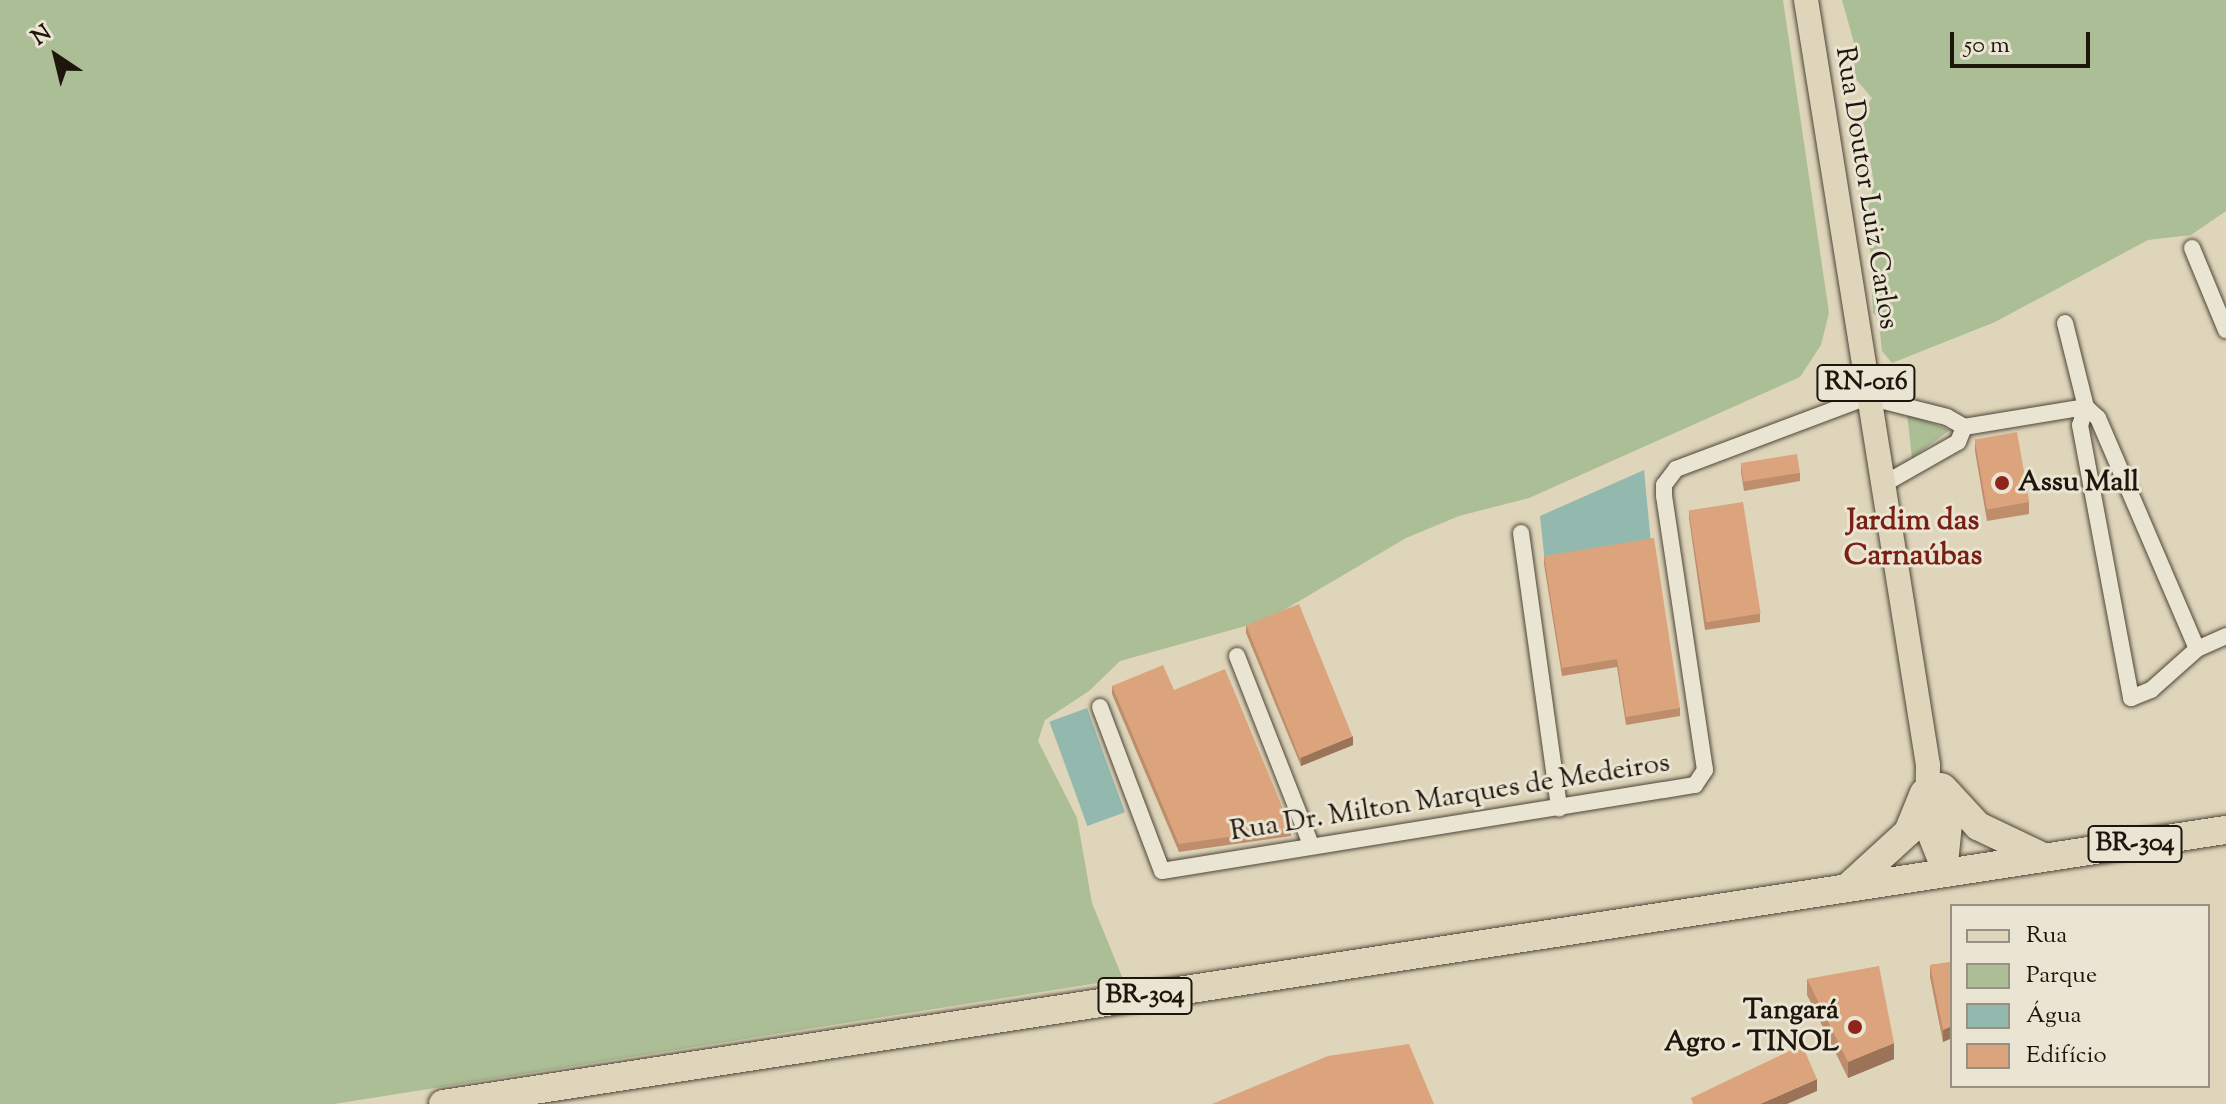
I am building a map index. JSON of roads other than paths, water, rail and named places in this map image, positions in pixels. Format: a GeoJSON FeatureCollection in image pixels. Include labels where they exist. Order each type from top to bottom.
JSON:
{"type":"FeatureCollection","features":[{"type":"Feature","properties":{"kind":"highway"},"geometry":{"type":"LineString","coordinates":[[1847,888],[1908,832],[1932,782],[1978,826],[2044,858]]}},
{"type":"Feature","properties":{"kind":"highway","name":"BR-304"},"geometry":{"type":"LineString","coordinates":[[443,1104],[2226,830]]}},
{"type":"Feature","properties":{"kind":"main road","name":"Rua Doutor Luiz Carlos"},"geometry":{"type":"LineString","coordinates":[[1806,0],[1932,782],[1950,824],[1945,873]]}},
{"type":"Feature","properties":{"kind":"street"},"geometry":{"type":"LineString","coordinates":[[2192,248],[2226,330]]}},
{"type":"Feature","properties":{"kind":"street"},"geometry":{"type":"LineString","coordinates":[[2065,323],[2086,407],[2080,425],[2131,698],[2151,690],[2197,649],[2226,636]]}},
{"type":"Feature","properties":{"kind":"street"},"geometry":{"type":"LineString","coordinates":[[1868,397],[1947,417],[1964,427],[2086,407]]}},
{"type":"Feature","properties":{"kind":"street","name":"Rua Dr. Milton Marques de Medeiros"},"geometry":{"type":"LineString","coordinates":[[1100,707],[1162,871],[1695,785],[1704,777],[1664,496],[1668,478],[1676,469],[1868,397]]}},
{"type":"Feature","properties":{"kind":"street"},"geometry":{"type":"LineString","coordinates":[[2086,407],[2098,418],[2197,649]]}},
{"type":"Feature","properties":{"kind":"street"},"geometry":{"type":"LineString","coordinates":[[1882,485],[1958,442],[1964,427]]}},
{"type":"Feature","properties":{"kind":"street"},"geometry":{"type":"LineString","coordinates":[[1521,533],[1559,808]]}},
{"type":"Feature","properties":{"kind":"street"},"geometry":{"type":"LineString","coordinates":[[1237,656],[1311,845]]}},
{"type":"Feature","properties":{"kind":"water"},"geometry":{"type":"Polygon","coordinates":[[[1644,470],[1651,544],[1545,563],[1540,516],[1644,470]]]}},
{"type":"Feature","properties":{"kind":"water"},"geometry":{"type":"Polygon","coordinates":[[[1087,708],[1125,812],[1087,826],[1049,722],[1087,708]]]}},
{"type":"Feature","properties":{"kind":"place","name":"Assu Mall"},"geometry":{"type":"Point","coordinates":[2002,483]}},
{"type":"Feature","properties":{"kind":"place","name":"Tangará Agro - TINOL"},"geometry":{"type":"Point","coordinates":[1855,1027]}},
{"type":"Feature","properties":{"kind":"district","name":"Jardim das Carnaúbas"},"geometry":{"type":"Point","coordinates":[1913,539]}}]}
